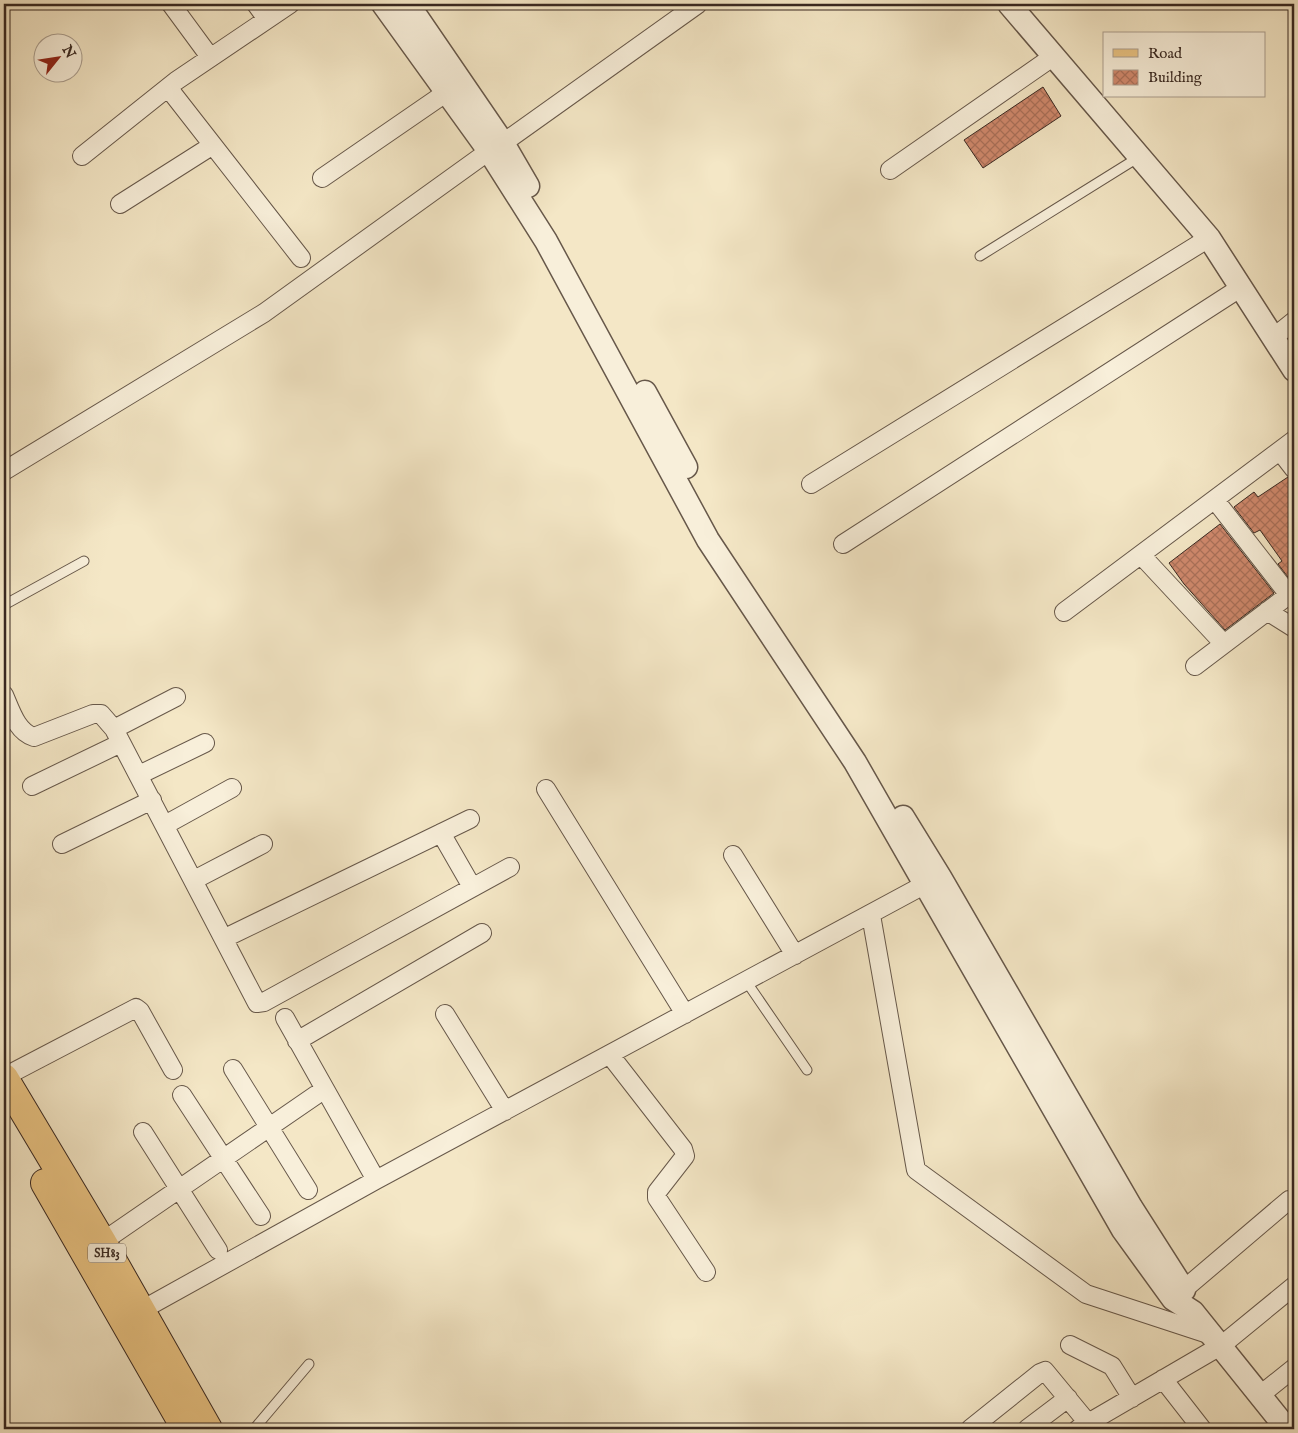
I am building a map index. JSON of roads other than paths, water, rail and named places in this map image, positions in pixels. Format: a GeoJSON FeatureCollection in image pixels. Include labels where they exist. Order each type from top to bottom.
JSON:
{"type":"FeatureCollection","features":[{"type":"Feature","properties":{"kind":"main road","name":"SH83"},"geometry":{"type":"LineString","coordinates":[[4,1077],[102,1242],[208,1429]]}},
{"type":"Feature","properties":{"kind":"main road","name":"SH83"},"geometry":{"type":"LineString","coordinates":[[4,1110],[186,1429]]}},
{"type":"Feature","properties":{"kind":"street"},"geometry":{"type":"LineString","coordinates":[[171,4],[210,57]]}},
{"type":"Feature","properties":{"kind":"street"},"geometry":{"type":"LineString","coordinates":[[256,4],[267,19]]}},
{"type":"Feature","properties":{"kind":"street"},"geometry":{"type":"LineString","coordinates":[[82,156],[170,86],[290,4]]}},
{"type":"Feature","properties":{"kind":"street"},"geometry":{"type":"LineString","coordinates":[[383,4],[447,92],[496,147]]}},
{"type":"Feature","properties":{"kind":"street"},"geometry":{"type":"LineString","coordinates":[[408,4],[634,371],[732,552],[1131,1207],[1178,1294],[1218,1341],[1280,1427]]}},
{"type":"Feature","properties":{"kind":"street"},"geometry":{"type":"LineString","coordinates":[[4,471],[264,313],[698,4]]}},
{"type":"Feature","properties":{"kind":"street"},"geometry":{"type":"LineString","coordinates":[[1009,4],[1209,238],[1294,370]]}},
{"type":"Feature","properties":{"kind":"street"},"geometry":{"type":"LineString","coordinates":[[890,170],[1054,56]]}},
{"type":"Feature","properties":{"kind":"street"},"geometry":{"type":"LineString","coordinates":[[170,86],[173,94],[301,258]]}},
{"type":"Feature","properties":{"kind":"street"},"geometry":{"type":"LineString","coordinates":[[322,178],[447,92]]}},
{"type":"Feature","properties":{"kind":"street"},"geometry":{"type":"LineString","coordinates":[[120,204],[213,145]]}},
{"type":"Feature","properties":{"kind":"street"},"geometry":{"type":"LineString","coordinates":[[811,484],[1209,238]]}},
{"type":"Feature","properties":{"kind":"street"},"geometry":{"type":"LineString","coordinates":[[843,544],[1240,288]]}},
{"type":"Feature","properties":{"kind":"street"},"geometry":{"type":"LineString","coordinates":[[1273,338],[1294,322]]}},
{"type":"Feature","properties":{"kind":"street"},"geometry":{"type":"LineString","coordinates":[[1064,612],[1294,440]]}},
{"type":"Feature","properties":{"kind":"street"},"geometry":{"type":"LineString","coordinates":[[1280,451],[1294,469]]}},
{"type":"Feature","properties":{"kind":"street"},"geometry":{"type":"LineString","coordinates":[[1195,666],[1292,593],[1214,500]]}},
{"type":"Feature","properties":{"kind":"street"},"geometry":{"type":"LineString","coordinates":[[1141,555],[1224,644]]}},
{"type":"Feature","properties":{"kind":"street"},"geometry":{"type":"LineString","coordinates":[[1268,611],[1294,628]]}},
{"type":"Feature","properties":{"kind":"street"},"geometry":{"type":"LineString","coordinates":[[4,695],[20,728],[27,735],[34,737],[94,714],[101,714],[118,736],[225,938],[251,996],[257,1003],[264,1002],[510,867]]}},
{"type":"Feature","properties":{"kind":"street"},"geometry":{"type":"LineString","coordinates":[[32,786],[118,736],[176,697]]}},
{"type":"Feature","properties":{"kind":"street"},"geometry":{"type":"LineString","coordinates":[[139,776],[205,743]]}},
{"type":"Feature","properties":{"kind":"street"},"geometry":{"type":"LineString","coordinates":[[165,825],[232,788]]}},
{"type":"Feature","properties":{"kind":"street"},"geometry":{"type":"LineString","coordinates":[[546,788],[685,1014]]}},
{"type":"Feature","properties":{"kind":"street"},"geometry":{"type":"LineString","coordinates":[[62,844],[152,800]]}},
{"type":"Feature","properties":{"kind":"street"},"geometry":{"type":"LineString","coordinates":[[225,938],[470,819]]}},
{"type":"Feature","properties":{"kind":"street"},"geometry":{"type":"LineString","coordinates":[[441,833],[472,887]]}},
{"type":"Feature","properties":{"kind":"street"},"geometry":{"type":"LineString","coordinates":[[194,880],[263,844]]}},
{"type":"Feature","properties":{"kind":"street"},"geometry":{"type":"LineString","coordinates":[[733,855],[795,955]]}},
{"type":"Feature","properties":{"kind":"street"},"geometry":{"type":"LineString","coordinates":[[140,1311],[376,1180],[933,880]]}},
{"type":"Feature","properties":{"kind":"street"},"geometry":{"type":"LineString","coordinates":[[871,915],[916,1170],[1086,1294],[1218,1341]]}},
{"type":"Feature","properties":{"kind":"street"},"geometry":{"type":"LineString","coordinates":[[297,1041],[482,932]]}},
{"type":"Feature","properties":{"kind":"street"},"geometry":{"type":"LineString","coordinates":[[4,1077],[136,1008],[173,1070]]}},
{"type":"Feature","properties":{"kind":"street"},"geometry":{"type":"LineString","coordinates":[[445,1014],[505,1111]]}},
{"type":"Feature","properties":{"kind":"street"},"geometry":{"type":"LineString","coordinates":[[284,1018],[376,1180]]}},
{"type":"Feature","properties":{"kind":"street"},"geometry":{"type":"LineString","coordinates":[[610,1055],[683,1149],[686,1156],[657,1192],[657,1198],[706,1272]]}},
{"type":"Feature","properties":{"kind":"street"},"geometry":{"type":"LineString","coordinates":[[233,1069],[308,1190]]}},
{"type":"Feature","properties":{"kind":"street"},"geometry":{"type":"LineString","coordinates":[[182,1095],[262,1216]]}},
{"type":"Feature","properties":{"kind":"street"},"geometry":{"type":"LineString","coordinates":[[102,1242],[316,1095]]}},
{"type":"Feature","properties":{"kind":"street"},"geometry":{"type":"LineString","coordinates":[[143,1132],[218,1250]]}},
{"type":"Feature","properties":{"kind":"street"},"geometry":{"type":"LineString","coordinates":[[1178,1294],[1289,1200]]}},
{"type":"Feature","properties":{"kind":"street"},"geometry":{"type":"LineString","coordinates":[[970,1429],[1045,1371],[1068,1398],[1083,1426],[1164,1379],[1294,1286]]}},
{"type":"Feature","properties":{"kind":"street"},"geometry":{"type":"LineString","coordinates":[[1070,1344],[1112,1366],[1132,1398]]}},
{"type":"Feature","properties":{"kind":"street"},"geometry":{"type":"LineString","coordinates":[[1259,1396],[1294,1368]]}},
{"type":"Feature","properties":{"kind":"street"},"geometry":{"type":"LineString","coordinates":[[1164,1379],[1202,1429]]}},
{"type":"Feature","properties":{"kind":"street"},"geometry":{"type":"LineString","coordinates":[[1026,1429],[1068,1398]]}},
{"type":"Feature","properties":{"kind":"lane"},"geometry":{"type":"LineString","coordinates":[[980,256],[1139,156]]}},
{"type":"Feature","properties":{"kind":"lane"},"geometry":{"type":"LineString","coordinates":[[4,605],[84,561]]}},
{"type":"Feature","properties":{"kind":"lane"},"geometry":{"type":"LineString","coordinates":[[746,981],[807,1070]]}},
{"type":"Feature","properties":{"kind":"lane"},"geometry":{"type":"LineString","coordinates":[[254,1429],[309,1364]]}}]}
